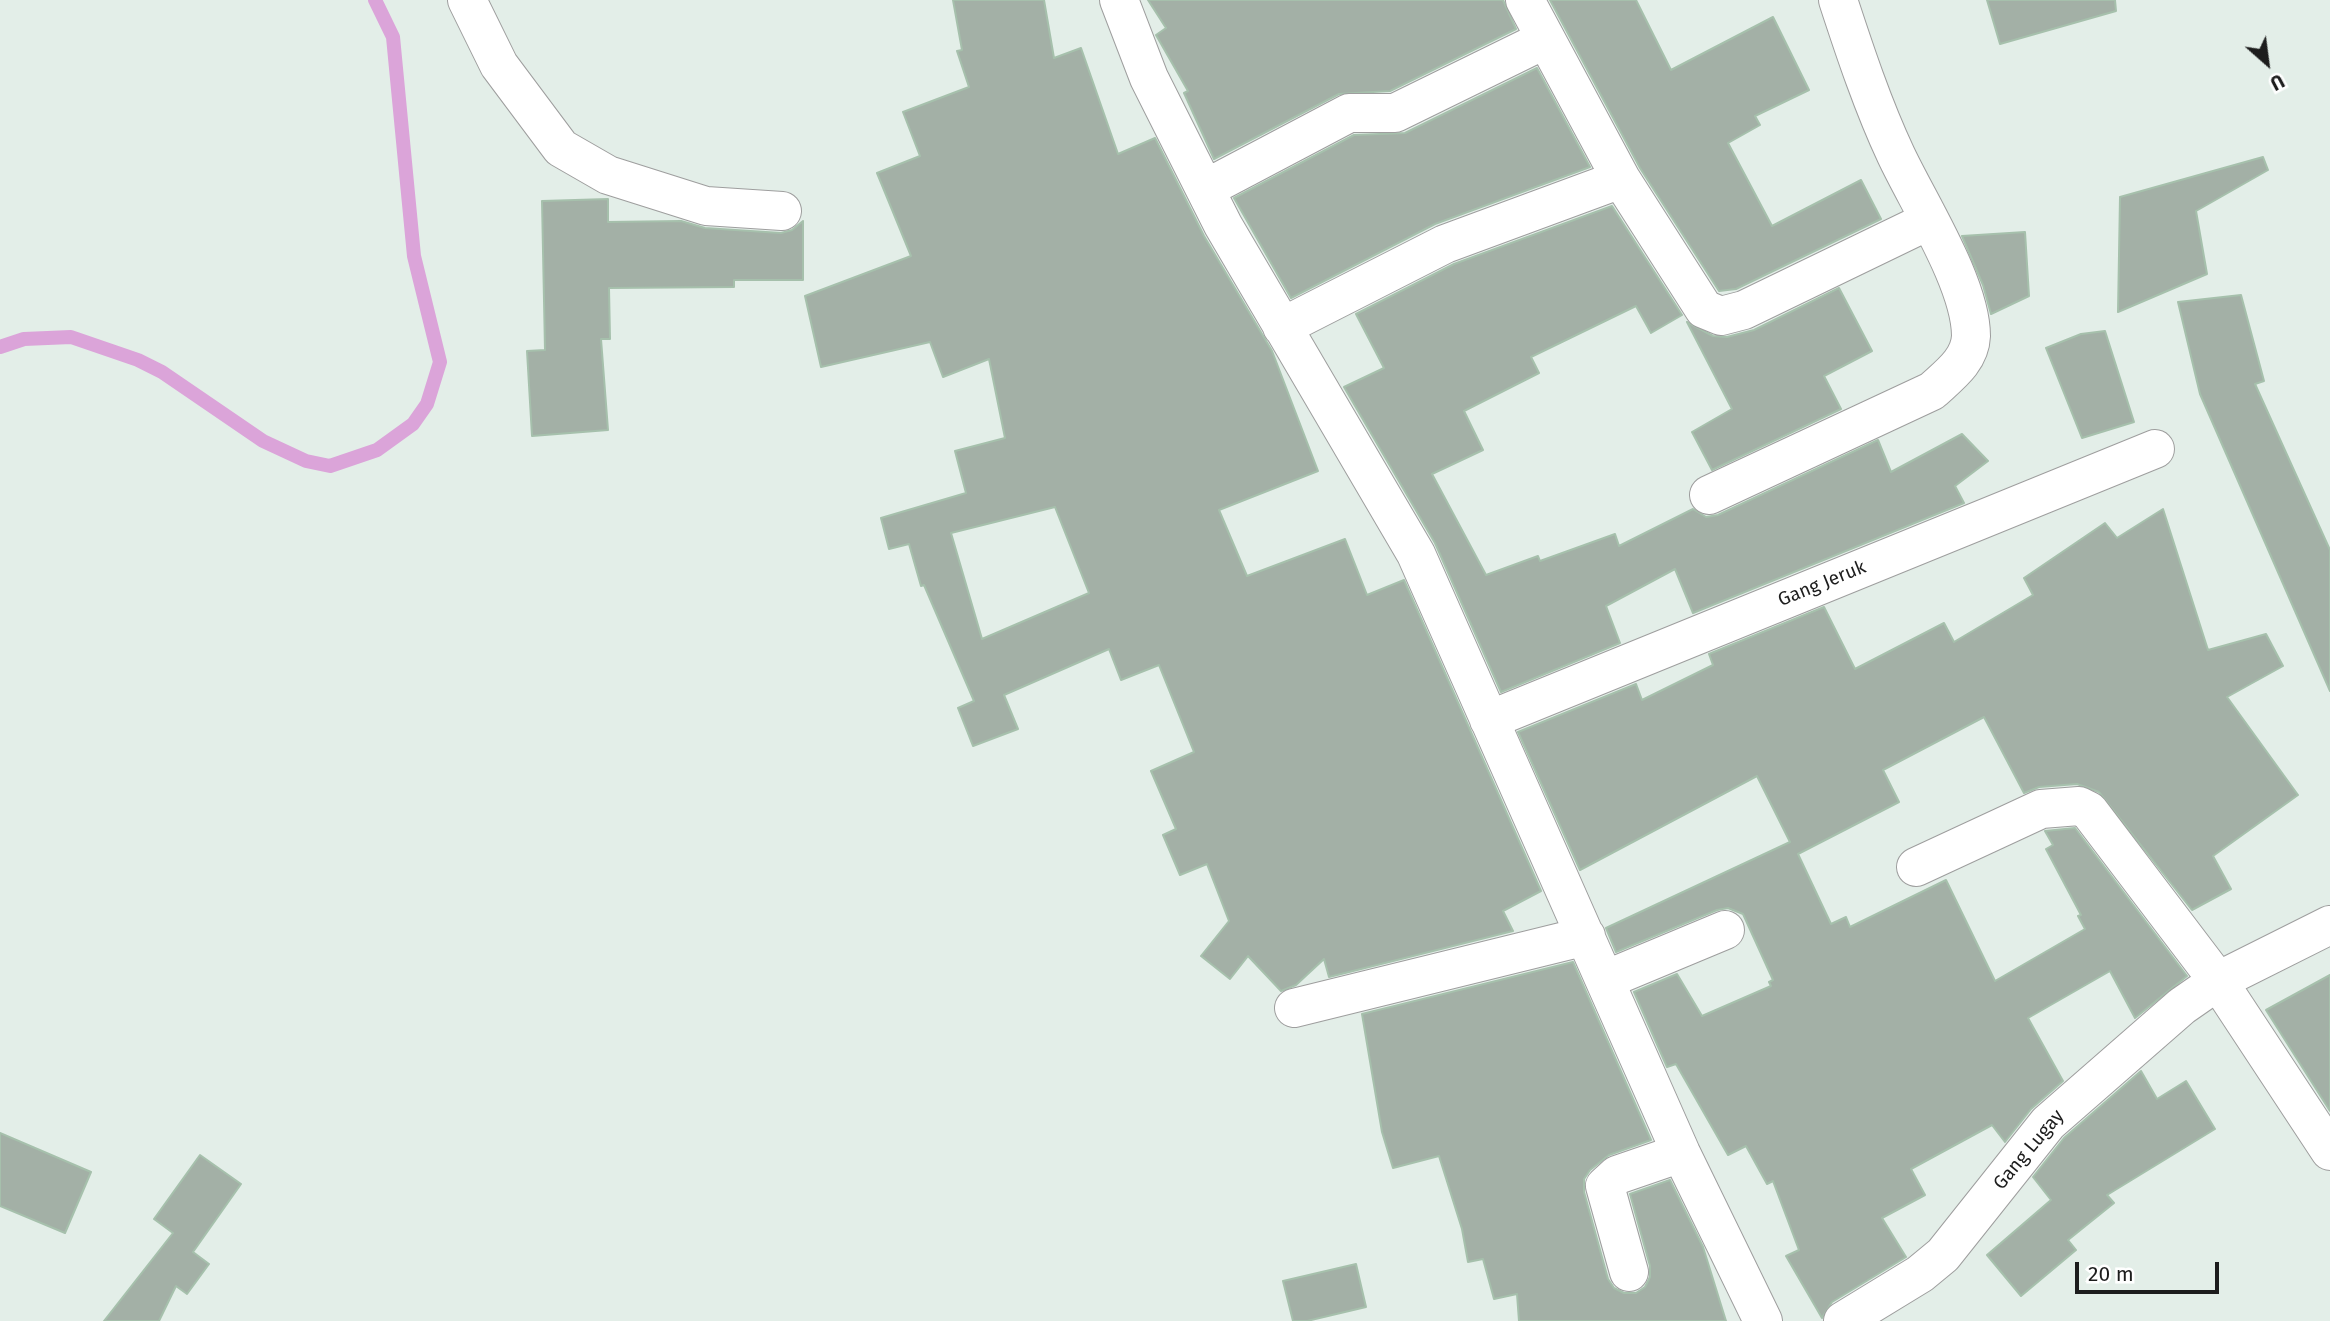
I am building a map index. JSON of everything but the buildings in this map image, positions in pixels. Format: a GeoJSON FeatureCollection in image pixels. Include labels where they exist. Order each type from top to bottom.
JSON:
{"type":"FeatureCollection","features":[{"type":"Feature","properties":{"kind":"street"},"geometry":{"type":"LineString","coordinates":[[467,0],[499,65],[561,148],[608,175],[706,206],[782,211]]}},
{"type":"Feature","properties":{"kind":"street"},"geometry":{"type":"LineString","coordinates":[[1119,0],[1149,78],[1205,189],[1282,327],[1416,554],[1681,1153],[1763,1321]]}},
{"type":"Feature","properties":{"kind":"street"},"geometry":{"type":"LineString","coordinates":[[1525,0],[1621,179],[1704,309],[1721,316],[1744,310],[1928,221]]}},
{"type":"Feature","properties":{"kind":"street"},"geometry":{"type":"LineString","coordinates":[[1709,495],[1931,391],[1959,366],[1968,349],[1971,336],[1964,296],[1894,152],[1838,0]]}},
{"type":"Feature","properties":{"kind":"street"},"geometry":{"type":"LineString","coordinates":[[1205,189],[1349,113],[1395,113],[1546,39]]}},
{"type":"Feature","properties":{"kind":"street"},"geometry":{"type":"LineString","coordinates":[[1282,327],[1446,244],[1621,179]]}},
{"type":"Feature","properties":{"kind":"street","name":"Gang Jeruk"},"geometry":{"type":"LineString","coordinates":[[1489,720],[2155,449]]}},
{"type":"Feature","properties":{"kind":"street"},"geometry":{"type":"LineString","coordinates":[[1916,867],[2041,809],[2079,806],[2101,823],[2218,981],[2330,1151]]}},
{"type":"Feature","properties":{"kind":"street","name":"Gang Lugay"},"geometry":{"type":"LineString","coordinates":[[1843,1321],[1920,1274],[1943,1255],[2048,1124],[2182,1006],[2218,981],[2330,925]]}},
{"type":"Feature","properties":{"kind":"street"},"geometry":{"type":"LineString","coordinates":[[1605,980],[1725,930]]}},
{"type":"Feature","properties":{"kind":"street"},"geometry":{"type":"LineString","coordinates":[[1294,1008],[1586,936]]}},
{"type":"Feature","properties":{"kind":"street"},"geometry":{"type":"LineString","coordinates":[[1629,1272],[1605,1186],[1617,1175],[1681,1153]]}},
{"type":"Feature","properties":{"kind":"waterway"},"geometry":{"type":"LineString","coordinates":[[0,347],[24,339],[71,337],[138,360],[162,372],[263,441],[306,461],[330,466],[377,450],[413,424],[427,404],[440,362],[414,256],[393,37],[375,0]]}}]}
